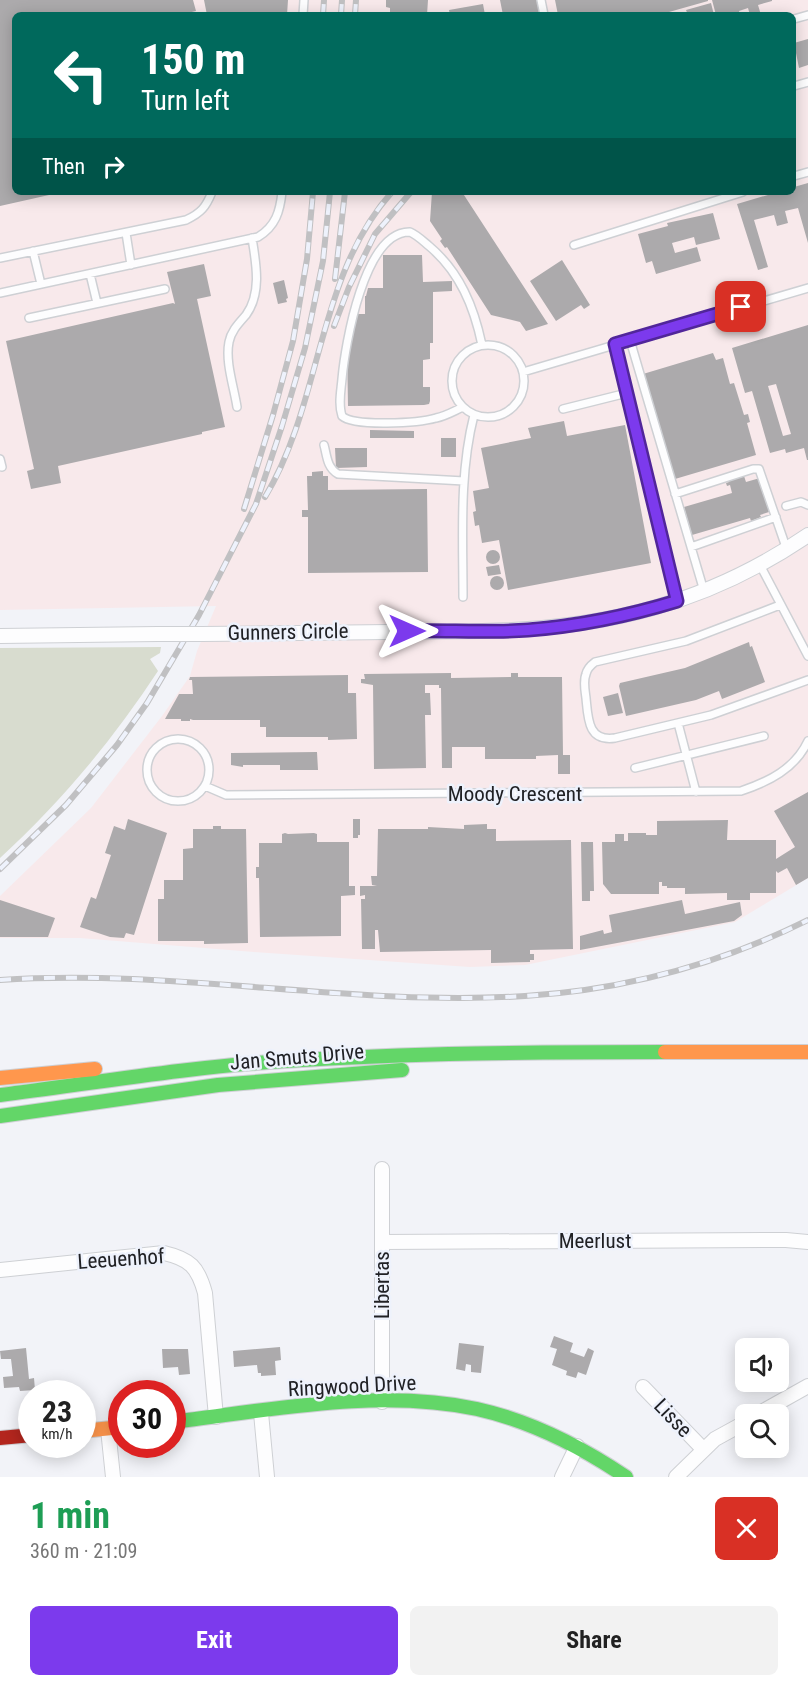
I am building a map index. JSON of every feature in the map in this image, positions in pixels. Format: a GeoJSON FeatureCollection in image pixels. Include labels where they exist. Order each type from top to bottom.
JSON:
{"type":"FeatureCollection","features":[{"type":"Feature","properties":{"kind":"main road","name":"Jan Smuts Drive"},"geometry":{"type":"LineString","coordinates":[[0,1095],[282,1061],[470,1052],[808,1052]]}},
{"type":"Feature","properties":{"kind":"main road","name":"Jan Smuts Drive"},"geometry":{"type":"LineString","coordinates":[[1,1123],[74,1105],[218,1085],[598,1053]]}},
{"type":"Feature","properties":{"kind":"main road"},"geometry":{"type":"LineString","coordinates":[[0,1077],[111,1068],[212,1068]]}},
{"type":"Feature","properties":{"kind":"main road","name":"Ringwood Drive"},"geometry":{"type":"LineString","coordinates":[[186,1420],[382,1402],[424,1402],[495,1413],[541,1429],[577,1446],[626,1477]]}},
{"type":"Feature","properties":{"kind":"main road"},"geometry":{"type":"LineString","coordinates":[[0,1438],[18,1437]]}},
{"type":"Feature","properties":{"kind":"street","name":"Gunners Circle"},"geometry":{"type":"LineString","coordinates":[[0,636],[526,630],[602,620],[677,601],[760,565],[808,535]]}},
{"type":"Feature","properties":{"kind":"street","name":"Libertas"},"geometry":{"type":"LineString","coordinates":[[382,1169],[382,1402]]}},
{"type":"Feature","properties":{"kind":"street","name":"Meerlust"},"geometry":{"type":"LineString","coordinates":[[382,1242],[786,1240],[808,1242]]}},
{"type":"Feature","properties":{"kind":"street","name":"Leeuenhof"},"geometry":{"type":"LineString","coordinates":[[0,1270],[164,1253],[181,1257],[201,1276],[206,1293],[216,1417]]}},
{"type":"Feature","properties":{"kind":"street"},"geometry":{"type":"LineString","coordinates":[[776,1404],[808,1386]]}},
{"type":"Feature","properties":{"kind":"street","name":"Lisse"},"geometry":{"type":"LineString","coordinates":[[643,1387],[703,1449]]}},
{"type":"Feature","properties":{"kind":"street"},"geometry":{"type":"LineString","coordinates":[[261,1413],[267,1477]]}},
{"type":"Feature","properties":{"kind":"street"},"geometry":{"type":"LineString","coordinates":[[676,1477],[715,1439],[735,1428]]}},
{"type":"Feature","properties":{"kind":"street"},"geometry":{"type":"LineString","coordinates":[[562,1477],[577,1446]]}},
{"type":"Feature","properties":{"kind":"street"},"geometry":{"type":"LineString","coordinates":[[113,1477],[114,1458]]}},
{"type":"Feature","properties":{"kind":"lane"},"geometry":{"type":"LineString","coordinates":[[0,258],[186,220],[199,214],[207,206],[211,195]]}},
{"type":"Feature","properties":{"kind":"lane"},"geometry":{"type":"LineString","coordinates":[[0,293],[252,238],[268,231],[275,221],[282,195]]}},
{"type":"Feature","properties":{"kind":"lane"},"geometry":{"type":"LineString","coordinates":[[574,245],[733,195]]}},
{"type":"Feature","properties":{"kind":"lane"},"geometry":{"type":"LineString","coordinates":[[463,407],[437,418],[408,422],[352,422],[342,416],[340,405],[348,331],[360,291],[385,244],[397,234],[410,232],[441,256],[462,286],[477,321],[482,345]]}},
{"type":"Feature","properties":{"kind":"lane"},"geometry":{"type":"LineString","coordinates":[[126,233],[131,265]]}},
{"type":"Feature","properties":{"kind":"lane"},"geometry":{"type":"LineString","coordinates":[[237,406],[228,353],[229,340],[255,296],[256,266],[252,238]]}},
{"type":"Feature","properties":{"kind":"lane"},"geometry":{"type":"LineString","coordinates":[[33,251],[41,284]]}},
{"type":"Feature","properties":{"kind":"lane"},"geometry":{"type":"LineString","coordinates":[[90,274],[97,303]]}},
{"type":"Feature","properties":{"kind":"lane"},"geometry":{"type":"LineString","coordinates":[[523,372],[808,288]]}},
{"type":"Feature","properties":{"kind":"lane"},"geometry":{"type":"LineString","coordinates":[[28,318],[165,289]]}},
{"type":"Feature","properties":{"kind":"lane"},"geometry":{"type":"LineString","coordinates":[[630,340],[704,591]]}},
{"type":"Feature","properties":{"kind":"lane"},"geometry":{"type":"LineString","coordinates":[[615,344],[677,601]]}},
{"type":"Feature","properties":{"kind":"lane"},"geometry":{"type":"LineString","coordinates":[[482,345],[495,345],[507,351],[517,360],[523,372],[524,385],[520,398],[512,408],[500,415],[487,417],[474,415],[455,397],[452,384],[453,370],[459,359],[469,350],[482,345]]}},
{"type":"Feature","properties":{"kind":"lane"},"geometry":{"type":"LineString","coordinates":[[563,409],[627,393]]}},
{"type":"Feature","properties":{"kind":"lane"},"geometry":{"type":"LineString","coordinates":[[463,597],[464,481],[466,450],[474,415]]}},
{"type":"Feature","properties":{"kind":"lane"},"geometry":{"type":"LineString","coordinates":[[324,445],[329,465],[338,474],[464,481]]}},
{"type":"Feature","properties":{"kind":"lane"},"geometry":{"type":"LineString","coordinates":[[675,494],[757,468],[761,470],[787,550]]}},
{"type":"Feature","properties":{"kind":"lane"},"geometry":{"type":"LineString","coordinates":[[786,506],[801,502],[808,505]]}},
{"type":"Feature","properties":{"kind":"lane"},"geometry":{"type":"LineString","coordinates":[[691,547],[776,517]]}},
{"type":"Feature","properties":{"kind":"lane"},"geometry":{"type":"LineString","coordinates":[[760,565],[808,656]]}},
{"type":"Feature","properties":{"kind":"lane"},"geometry":{"type":"LineString","coordinates":[[780,605],[686,641],[595,662],[586,674],[585,683],[589,724],[593,732],[600,736],[607,739],[615,738],[711,715],[808,680]]}},
{"type":"Feature","properties":{"kind":"lane"},"geometry":{"type":"LineString","coordinates":[[678,723],[696,792]]}},
{"type":"Feature","properties":{"kind":"lane"},"geometry":{"type":"LineString","coordinates":[[635,768],[764,736]]}},
{"type":"Feature","properties":{"kind":"lane"},"geometry":{"type":"LineString","coordinates":[[180,738],[199,746],[207,757],[209,765],[205,786],[188,800],[176,801],[164,798],[156,792],[147,774],[152,752],[159,744],[169,739],[180,738]]}},
{"type":"Feature","properties":{"kind":"lane","name":"Moody Crescent"},"geometry":{"type":"LineString","coordinates":[[205,786],[226,795],[741,791],[778,776],[794,762],[808,741]]}},
{"type":"Feature","properties":{"kind":"shaded area"},"geometry":{"type":"Polygon","coordinates":[[[0,0],[808,0],[808,878],[735,922],[525,965],[470,967],[80,938],[0,938],[0,896],[91,808],[162,716],[190,676],[197,651],[216,606],[0,610],[0,0]]]}},
{"type":"Feature","properties":{"kind":"shaded area"},"geometry":{"type":"Polygon","coordinates":[[[161,647],[160,653],[150,659],[158,671],[104,746],[65,793],[0,858],[0,648],[161,647]]]}},
{"type":"Feature","properties":{"kind":"building"},"geometry":{"type":"Polygon","coordinates":[[[0,0],[193,0],[196,11],[192,12],[12,12],[12,195],[49,195],[0,206],[0,0]]]}},
{"type":"Feature","properties":{"kind":"building"},"geometry":{"type":"Polygon","coordinates":[[[204,0],[288,0],[287,12],[206,12],[204,0]]]}},
{"type":"Feature","properties":{"kind":"building"},"geometry":{"type":"Polygon","coordinates":[[[386,0],[428,0],[427,12],[390,12],[390,8],[386,7],[386,0]]]}},
{"type":"Feature","properties":{"kind":"building"},"geometry":{"type":"Polygon","coordinates":[[[500,0],[537,0],[539,12],[502,12],[500,0]]]}},
{"type":"Feature","properties":{"kind":"building"},"geometry":{"type":"Polygon","coordinates":[[[555,0],[708,0],[669,12],[557,12],[555,0]]]}},
{"type":"Feature","properties":{"kind":"building"},"geometry":{"type":"Polygon","coordinates":[[[712,0],[772,0],[758,5],[760,12],[749,12],[748,8],[739,12],[715,12],[712,0]]]}},
{"type":"Feature","properties":{"kind":"building"},"geometry":{"type":"Polygon","coordinates":[[[711,3],[713,12],[687,12],[686,10],[711,3]]]}},
{"type":"Feature","properties":{"kind":"building"},"geometry":{"type":"Polygon","coordinates":[[[483,4],[484,12],[449,12],[449,10],[483,4]]]}},
{"type":"Feature","properties":{"kind":"building"},"geometry":{"type":"Polygon","coordinates":[[[808,39],[808,65],[799,68],[796,53],[796,42],[808,39]]]}},
{"type":"Feature","properties":{"kind":"building"},"geometry":{"type":"Polygon","coordinates":[[[808,183],[808,243],[798,208],[785,211],[788,223],[777,226],[774,215],[754,220],[768,267],[758,270],[737,204],[768,195],[796,195],[796,186],[808,183]]]}},
{"type":"Feature","properties":{"kind":"building"},"geometry":{"type":"Polygon","coordinates":[[[432,195],[464,195],[548,324],[526,331],[520,322],[491,315],[447,247],[445,248],[440,241],[442,239],[430,221],[432,195]]]}},
{"type":"Feature","properties":{"kind":"building"},"geometry":{"type":"Polygon","coordinates":[[[713,213],[720,239],[696,245],[694,237],[672,243],[675,253],[697,247],[701,261],[656,274],[652,261],[646,263],[638,234],[668,226],[667,223],[713,213]]]}},
{"type":"Feature","properties":{"kind":"building"},"geometry":{"type":"Polygon","coordinates":[[[383,255],[422,255],[423,282],[452,281],[452,291],[433,292],[433,343],[430,343],[430,359],[423,360],[423,387],[430,387],[429,404],[348,406],[347,349],[357,314],[365,314],[365,296],[368,288],[383,288],[383,255]]]}},
{"type":"Feature","properties":{"kind":"building"},"geometry":{"type":"Polygon","coordinates":[[[562,260],[590,305],[584,309],[581,305],[556,321],[530,281],[562,260]]]}},
{"type":"Feature","properties":{"kind":"building"},"geometry":{"type":"Polygon","coordinates":[[[204,264],[211,296],[197,299],[225,427],[58,466],[61,483],[31,489],[27,471],[34,469],[6,341],[175,304],[167,272],[204,264]]]}},
{"type":"Feature","properties":{"kind":"building"},"geometry":{"type":"Polygon","coordinates":[[[284,280],[287,302],[278,304],[273,283],[284,280]]]}},
{"type":"Feature","properties":{"kind":"building"},"geometry":{"type":"Polygon","coordinates":[[[808,325],[808,460],[804,448],[786,453],[785,449],[770,453],[752,391],[745,393],[732,348],[808,325]],[[776,384],[768,386],[783,436],[791,434],[776,384]]]}},
{"type":"Feature","properties":{"kind":"building"},"geometry":{"type":"Polygon","coordinates":[[[713,353],[716,360],[723,358],[730,384],[734,383],[744,415],[748,414],[750,422],[747,423],[756,455],[675,479],[643,374],[713,353]]]}},
{"type":"Feature","properties":{"kind":"building"},"geometry":{"type":"Polygon","coordinates":[[[564,421],[567,436],[625,425],[651,563],[508,590],[499,540],[482,543],[479,525],[475,526],[473,512],[476,511],[473,491],[489,488],[481,448],[531,438],[528,428],[564,421]]]}},
{"type":"Feature","properties":{"kind":"building"},"geometry":{"type":"Polygon","coordinates":[[[370,430],[414,431],[414,438],[370,438],[370,430]]]}},
{"type":"Feature","properties":{"kind":"building"},"geometry":{"type":"Polygon","coordinates":[[[441,438],[456,438],[456,457],[441,457],[441,438]]]}},
{"type":"Feature","properties":{"kind":"building"},"geometry":{"type":"Polygon","coordinates":[[[335,448],[367,448],[367,467],[336,468],[335,448]]]}},
{"type":"Feature","properties":{"kind":"building"},"geometry":{"type":"Polygon","coordinates":[[[323,471],[323,476],[328,476],[328,490],[427,489],[428,572],[308,573],[308,517],[302,517],[302,510],[308,510],[307,476],[312,476],[312,472],[323,471]]]}},
{"type":"Feature","properties":{"kind":"building"},"geometry":{"type":"Polygon","coordinates":[[[743,473],[746,482],[760,478],[769,512],[751,521],[750,518],[692,535],[684,507],[732,493],[730,485],[727,486],[726,483],[729,482],[728,477],[743,473]]]}},
{"type":"Feature","properties":{"kind":"building"},"geometry":{"type":"Polygon","coordinates":[[[493,550],[498,552],[500,557],[498,562],[493,564],[488,562],[486,557],[488,552],[493,550]]]}},
{"type":"Feature","properties":{"kind":"building"},"geometry":{"type":"Polygon","coordinates":[[[499,565],[501,574],[488,576],[486,567],[499,565]]]}},
{"type":"Feature","properties":{"kind":"building"},"geometry":{"type":"Polygon","coordinates":[[[497,576],[502,578],[504,583],[502,588],[497,590],[492,588],[490,583],[492,578],[497,576]]]}},
{"type":"Feature","properties":{"kind":"building"},"geometry":{"type":"Polygon","coordinates":[[[749,642],[765,682],[722,699],[719,691],[696,700],[626,716],[620,683],[685,668],[749,642]]]}},
{"type":"Feature","properties":{"kind":"building"},"geometry":{"type":"Polygon","coordinates":[[[451,673],[451,678],[511,677],[511,673],[518,673],[518,677],[562,677],[563,755],[570,755],[570,774],[558,774],[558,755],[536,756],[536,759],[485,759],[485,747],[452,747],[452,768],[442,768],[441,688],[439,685],[425,685],[425,693],[430,693],[431,715],[425,715],[426,768],[374,769],[373,685],[361,683],[361,679],[365,679],[364,674],[451,673]]]}},
{"type":"Feature","properties":{"kind":"building"},"geometry":{"type":"Polygon","coordinates":[[[348,675],[348,693],[356,693],[357,739],[266,737],[266,727],[260,727],[260,720],[190,719],[190,721],[181,721],[181,719],[165,719],[179,694],[193,694],[190,677],[348,675]]]}},
{"type":"Feature","properties":{"kind":"building"},"geometry":{"type":"Polygon","coordinates":[[[618,693],[623,713],[608,716],[603,697],[618,693]]]}},
{"type":"Feature","properties":{"kind":"building"},"geometry":{"type":"Polygon","coordinates":[[[317,752],[318,770],[280,770],[280,765],[243,765],[243,767],[231,765],[231,753],[317,752]]]}},
{"type":"Feature","properties":{"kind":"building"},"geometry":{"type":"Polygon","coordinates":[[[808,792],[808,878],[796,885],[787,868],[778,873],[776,871],[776,893],[750,893],[750,900],[727,900],[727,893],[685,894],[685,888],[667,888],[667,886],[662,886],[662,882],[659,882],[659,894],[611,894],[603,884],[602,842],[615,842],[615,834],[624,834],[624,841],[628,841],[628,833],[657,835],[657,821],[728,820],[727,840],[776,840],[776,859],[795,847],[774,811],[808,792]]]}},
{"type":"Feature","properties":{"kind":"building"},"geometry":{"type":"Polygon","coordinates":[[[128,819],[167,833],[134,935],[126,933],[124,938],[110,937],[80,927],[91,897],[96,899],[111,855],[105,853],[114,826],[125,830],[128,819]]]}},
{"type":"Feature","properties":{"kind":"building"},"geometry":{"type":"Polygon","coordinates":[[[353,819],[360,819],[358,838],[353,838],[353,819]]]}},
{"type":"Feature","properties":{"kind":"building"},"geometry":{"type":"Polygon","coordinates":[[[487,824],[487,829],[496,829],[496,841],[571,840],[573,949],[530,950],[530,954],[534,954],[534,960],[530,962],[491,963],[491,950],[380,952],[378,930],[375,930],[375,949],[362,949],[361,899],[365,899],[365,895],[360,896],[360,886],[377,886],[372,885],[371,876],[377,876],[378,829],[428,829],[428,827],[464,829],[464,825],[487,824]]]}},
{"type":"Feature","properties":{"kind":"building"},"geometry":{"type":"Polygon","coordinates":[[[213,826],[221,826],[221,829],[246,829],[248,943],[204,944],[204,941],[158,941],[158,899],[164,899],[164,880],[183,880],[183,849],[193,848],[193,829],[213,829],[213,826]]]}},
{"type":"Feature","properties":{"kind":"building"},"geometry":{"type":"Polygon","coordinates":[[[314,833],[317,834],[317,842],[349,842],[349,886],[355,886],[355,895],[341,896],[341,936],[260,937],[259,878],[256,878],[256,867],[259,867],[259,843],[282,843],[282,834],[314,833]]]}},
{"type":"Feature","properties":{"kind":"building"},"geometry":{"type":"Polygon","coordinates":[[[581,842],[593,842],[594,891],[590,891],[590,901],[582,901],[581,842]]]}},
{"type":"Feature","properties":{"kind":"building"},"geometry":{"type":"Polygon","coordinates":[[[0,900],[55,918],[48,937],[0,937],[0,900]]]}},
{"type":"Feature","properties":{"kind":"building"},"geometry":{"type":"Polygon","coordinates":[[[682,900],[685,914],[740,902],[742,915],[734,921],[580,950],[580,936],[603,930],[604,934],[612,932],[609,915],[682,900]]]}},
{"type":"Feature","properties":{"kind":"building"},"geometry":{"type":"Polygon","coordinates":[[[554,1336],[573,1343],[570,1352],[584,1357],[588,1348],[594,1351],[586,1375],[578,1372],[576,1378],[566,1375],[567,1371],[552,1365],[557,1349],[550,1347],[554,1336]]]}},
{"type":"Feature","properties":{"kind":"building"},"geometry":{"type":"Polygon","coordinates":[[[459,1343],[484,1346],[481,1373],[471,1372],[471,1365],[466,1364],[465,1371],[456,1369],[459,1343]]]}},
{"type":"Feature","properties":{"kind":"building"},"geometry":{"type":"Polygon","coordinates":[[[280,1347],[281,1360],[275,1361],[276,1375],[261,1376],[257,1365],[234,1367],[233,1351],[280,1347]]]}},
{"type":"Feature","properties":{"kind":"building"},"geometry":{"type":"Polygon","coordinates":[[[26,1348],[29,1379],[34,1378],[34,1380],[18,1380],[18,1387],[4,1388],[3,1377],[13,1376],[11,1359],[1,1359],[0,1351],[26,1348]]]}},
{"type":"Feature","properties":{"kind":"building"},"geometry":{"type":"Polygon","coordinates":[[[162,1349],[188,1349],[190,1374],[179,1375],[178,1367],[163,1368],[162,1349]]]}},
{"type":"Feature","properties":{"kind":"railway"},"geometry":{"type":"LineString","coordinates":[[323,12],[324,0]]}},
{"type":"Feature","properties":{"kind":"railway"},"geometry":{"type":"LineString","coordinates":[[341,12],[342,0]]}},
{"type":"Feature","properties":{"kind":"railway"},"geometry":{"type":"LineString","coordinates":[[355,12],[356,0]]}},
{"type":"Feature","properties":{"kind":"railway"},"geometry":{"type":"LineString","coordinates":[[244,509],[293,341],[307,259],[313,195]]}},
{"type":"Feature","properties":{"kind":"railway"},"geometry":{"type":"LineString","coordinates":[[0,869],[66,805],[117,745],[147,703],[199,615],[256,504],[305,348],[323,261],[330,195]]}},
{"type":"Feature","properties":{"kind":"railway"},"geometry":{"type":"LineString","coordinates":[[335,279],[345,195]]}},
{"type":"Feature","properties":{"kind":"railway"},"geometry":{"type":"LineString","coordinates":[[265,497],[284,460],[299,421],[334,301],[348,262],[367,226],[390,195]]}},
{"type":"Feature","properties":{"kind":"railway"},"geometry":{"type":"LineString","coordinates":[[334,326],[349,287],[375,234],[408,195]]}},
{"type":"Feature","properties":{"kind":"railway"},"geometry":{"type":"LineString","coordinates":[[0,980],[131,979],[394,996],[459,998],[525,996],[598,988],[670,972],[740,950],[808,920]]}},
{"type":"Feature","properties":{"kind":"traffic: fast"},"geometry":{"type":"LineString","coordinates":[[0,1095],[177,1071],[284,1061],[379,1056],[665,1052]]}},
{"type":"Feature","properties":{"kind":"traffic: fast"},"geometry":{"type":"LineString","coordinates":[[0,1116],[218,1085],[402,1070]]}},
{"type":"Feature","properties":{"kind":"traffic: fast"},"geometry":{"type":"LineString","coordinates":[[186,1420],[324,1403],[401,1400],[440,1403],[477,1409],[517,1420],[573,1445],[626,1477]]}},
{"type":"Feature","properties":{"kind":"traffic: slow"},"geometry":{"type":"LineString","coordinates":[[665,1052],[808,1052]]}},
{"type":"Feature","properties":{"kind":"traffic: slow"},"geometry":{"type":"LineString","coordinates":[[0,1078],[95,1069]]}},
{"type":"Feature","properties":{"kind":"traffic: slow"},"geometry":{"type":"LineString","coordinates":[[96,1430],[108,1428]]}},
{"type":"Feature","properties":{"kind":"traffic: jam"},"geometry":{"type":"LineString","coordinates":[[0,1438],[18,1436]]}},
{"type":"Feature","properties":{"kind":"route"},"geometry":{"type":"LineString","coordinates":[[407,631],[526,630],[567,626],[642,612],[677,601],[615,344],[741,307]]}}]}
